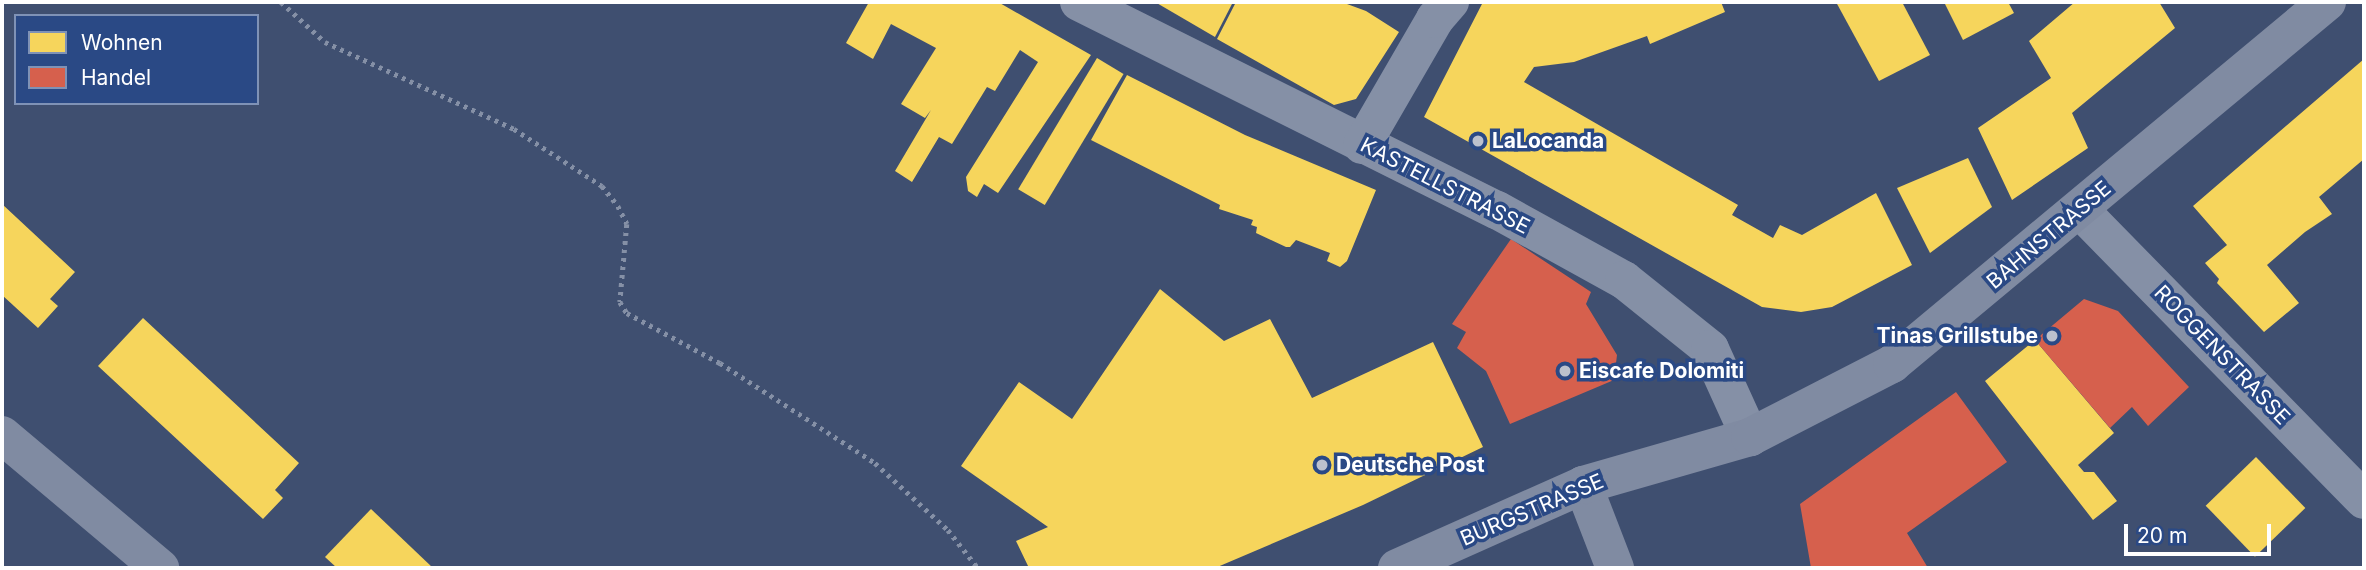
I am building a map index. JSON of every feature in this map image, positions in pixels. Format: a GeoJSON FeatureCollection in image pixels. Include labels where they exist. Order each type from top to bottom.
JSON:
{"type":"FeatureCollection","features":[{"type":"Feature","properties":{"kind":"main road","name":"BAHNSTRASSE"},"geometry":{"type":"LineString","coordinates":[[1750,437],[1892,364],[2328,2]]}},
{"type":"Feature","properties":{"kind":"main road"},"geometry":{"type":"LineString","coordinates":[[2,436],[160,568]]}},
{"type":"Feature","properties":{"kind":"main road","name":"BURGSTRASSE"},"geometry":{"type":"LineString","coordinates":[[1397,568],[1583,485],[1750,437]]}},
{"type":"Feature","properties":{"kind":"main road"},"geometry":{"type":"LineString","coordinates":[[1583,485],[1615,568]]}},
{"type":"Feature","properties":{"kind":"street"},"geometry":{"type":"LineString","coordinates":[[1362,145],[1435,19],[1451,2]]}},
{"type":"Feature","properties":{"kind":"street","name":"KASTELLSTRASSE"},"geometry":{"type":"LineString","coordinates":[[1093,5],[1362,145],[1497,210],[1624,279],[1710,349],[1750,437]]}},
{"type":"Feature","properties":{"kind":"street","name":"ROGGENSTRASSE"},"geometry":{"type":"LineString","coordinates":[[2080,210],[2364,500]]}},
{"type":"Feature","properties":{"kind":"path"},"geometry":{"type":"LineString","coordinates":[[281,2],[325,42],[514,130],[602,186],[618,206],[627,224],[621,302],[628,313],[720,363],[875,463],[948,530],[978,568]]}},
{"type":"Feature","properties":{"kind":"building: Wohnen"},"geometry":{"type":"Polygon","coordinates":[[[869,2],[998,2],[1091,55],[998,193],[984,184],[977,197],[968,191],[966,177],[1038,62],[1020,50],[995,91],[987,87],[952,144],[939,137],[912,182],[895,171],[931,110],[925,118],[901,104],[936,48],[891,24],[873,59],[846,43],[869,2]]]}},
{"type":"Feature","properties":{"kind":"building: Wohnen"},"geometry":{"type":"Polygon","coordinates":[[[1155,2],[1233,2],[1215,37],[1155,2]]]}},
{"type":"Feature","properties":{"kind":"building: Wohnen"},"geometry":{"type":"Polygon","coordinates":[[[1236,2],[1348,2],[1347,4],[1366,11],[1399,32],[1356,99],[1334,105],[1217,39],[1236,2]]]}},
{"type":"Feature","properties":{"kind":"building: Wohnen"},"geometry":{"type":"Polygon","coordinates":[[[1483,2],[1721,2],[1725,12],[1650,44],[1647,36],[1574,62],[1534,67],[1524,82],[1738,205],[1732,215],[1773,238],[1780,225],[1802,235],[1876,193],[1912,265],[1832,307],[1801,312],[1762,307],[1424,117],[1483,2]]]}},
{"type":"Feature","properties":{"kind":"building: Wohnen"},"geometry":{"type":"Polygon","coordinates":[[[1836,2],[1902,2],[1930,55],[1879,81],[1836,2]]]}},
{"type":"Feature","properties":{"kind":"building: Wohnen"},"geometry":{"type":"Polygon","coordinates":[[[1944,2],[2008,2],[2014,13],[1963,40],[1944,2]]]}},
{"type":"Feature","properties":{"kind":"building: Wohnen"},"geometry":{"type":"Polygon","coordinates":[[[2075,2],[2159,2],[2175,28],[2072,113],[2088,148],[2012,200],[1978,128],[2051,78],[2029,41],[2075,2]]]}},
{"type":"Feature","properties":{"kind":"building: Wohnen"},"geometry":{"type":"Polygon","coordinates":[[[1097,58],[1124,74],[1045,205],[1018,189],[1097,58]]]}},
{"type":"Feature","properties":{"kind":"building: Wohnen"},"geometry":{"type":"Polygon","coordinates":[[[2364,59],[2364,159],[2319,197],[2332,214],[2305,232],[2267,265],[2299,303],[2264,332],[2217,283],[2219,279],[2205,263],[2227,245],[2193,206],[2364,59]]]}},
{"type":"Feature","properties":{"kind":"building: Wohnen"},"geometry":{"type":"Polygon","coordinates":[[[1127,75],[1245,135],[1376,190],[1347,261],[1340,267],[1327,261],[1330,253],[1296,240],[1290,247],[1286,247],[1256,233],[1257,227],[1251,225],[1253,220],[1219,209],[1220,205],[1091,140],[1127,75]]]}},
{"type":"Feature","properties":{"kind":"building: Wohnen"},"geometry":{"type":"Polygon","coordinates":[[[1968,158],[1992,207],[1930,253],[1897,188],[1968,158]]]}},
{"type":"Feature","properties":{"kind":"building: Wohnen"},"geometry":{"type":"Polygon","coordinates":[[[2,204],[75,272],[50,299],[58,306],[38,328],[2,295],[2,204]]]}},
{"type":"Feature","properties":{"kind":"building: Wohnen"},"geometry":{"type":"Polygon","coordinates":[[[1160,289],[1224,341],[1270,319],[1312,398],[1433,342],[1483,447],[1363,505],[1215,568],[1029,568],[1016,541],[1048,527],[961,466],[1019,382],[1072,419],[1160,289]]]}},
{"type":"Feature","properties":{"kind":"building: Wohnen"},"geometry":{"type":"Polygon","coordinates":[[[143,318],[299,463],[275,490],[283,498],[263,519],[98,366],[143,318]]]}},
{"type":"Feature","properties":{"kind":"building: Wohnen"},"geometry":{"type":"Polygon","coordinates":[[[2035,340],[2114,433],[2078,465],[2084,472],[2094,472],[2117,501],[2093,520],[1985,381],[2035,340]]]}},
{"type":"Feature","properties":{"kind":"building: Wohnen"},"geometry":{"type":"Polygon","coordinates":[[[2256,457],[2305,508],[2255,557],[2206,506],[2256,457]]]}},
{"type":"Feature","properties":{"kind":"building: Wohnen"},"geometry":{"type":"Polygon","coordinates":[[[371,509],[433,568],[337,568],[325,557],[371,509]]]}},
{"type":"Feature","properties":{"kind":"building: Handel"},"geometry":{"type":"Polygon","coordinates":[[[1511,239],[1591,292],[1586,304],[1617,355],[1614,380],[1510,424],[1486,371],[1457,348],[1466,332],[1452,324],[1511,239]]]}},
{"type":"Feature","properties":{"kind":"building: Handel"},"geometry":{"type":"Polygon","coordinates":[[[2084,299],[2118,311],[2189,387],[2148,426],[2132,407],[2110,428],[2035,340],[2084,299]]]}},
{"type":"Feature","properties":{"kind":"building: Handel"},"geometry":{"type":"Polygon","coordinates":[[[1956,392],[2007,462],[1907,533],[1928,568],[1811,568],[1800,504],[1956,392]]]}},
{"type":"Feature","properties":{"kind":"place","name":"LaLocanda"},"geometry":{"type":"Point","coordinates":[1478,141]}},
{"type":"Feature","properties":{"kind":"place","name":"Tinas Grillstube"},"geometry":{"type":"Point","coordinates":[2052,336]}},
{"type":"Feature","properties":{"kind":"place","name":"Eiscafe Dolomiti"},"geometry":{"type":"Point","coordinates":[1565,371]}},
{"type":"Feature","properties":{"kind":"place","name":"Deutsche Post"},"geometry":{"type":"Point","coordinates":[1322,465]}}]}
